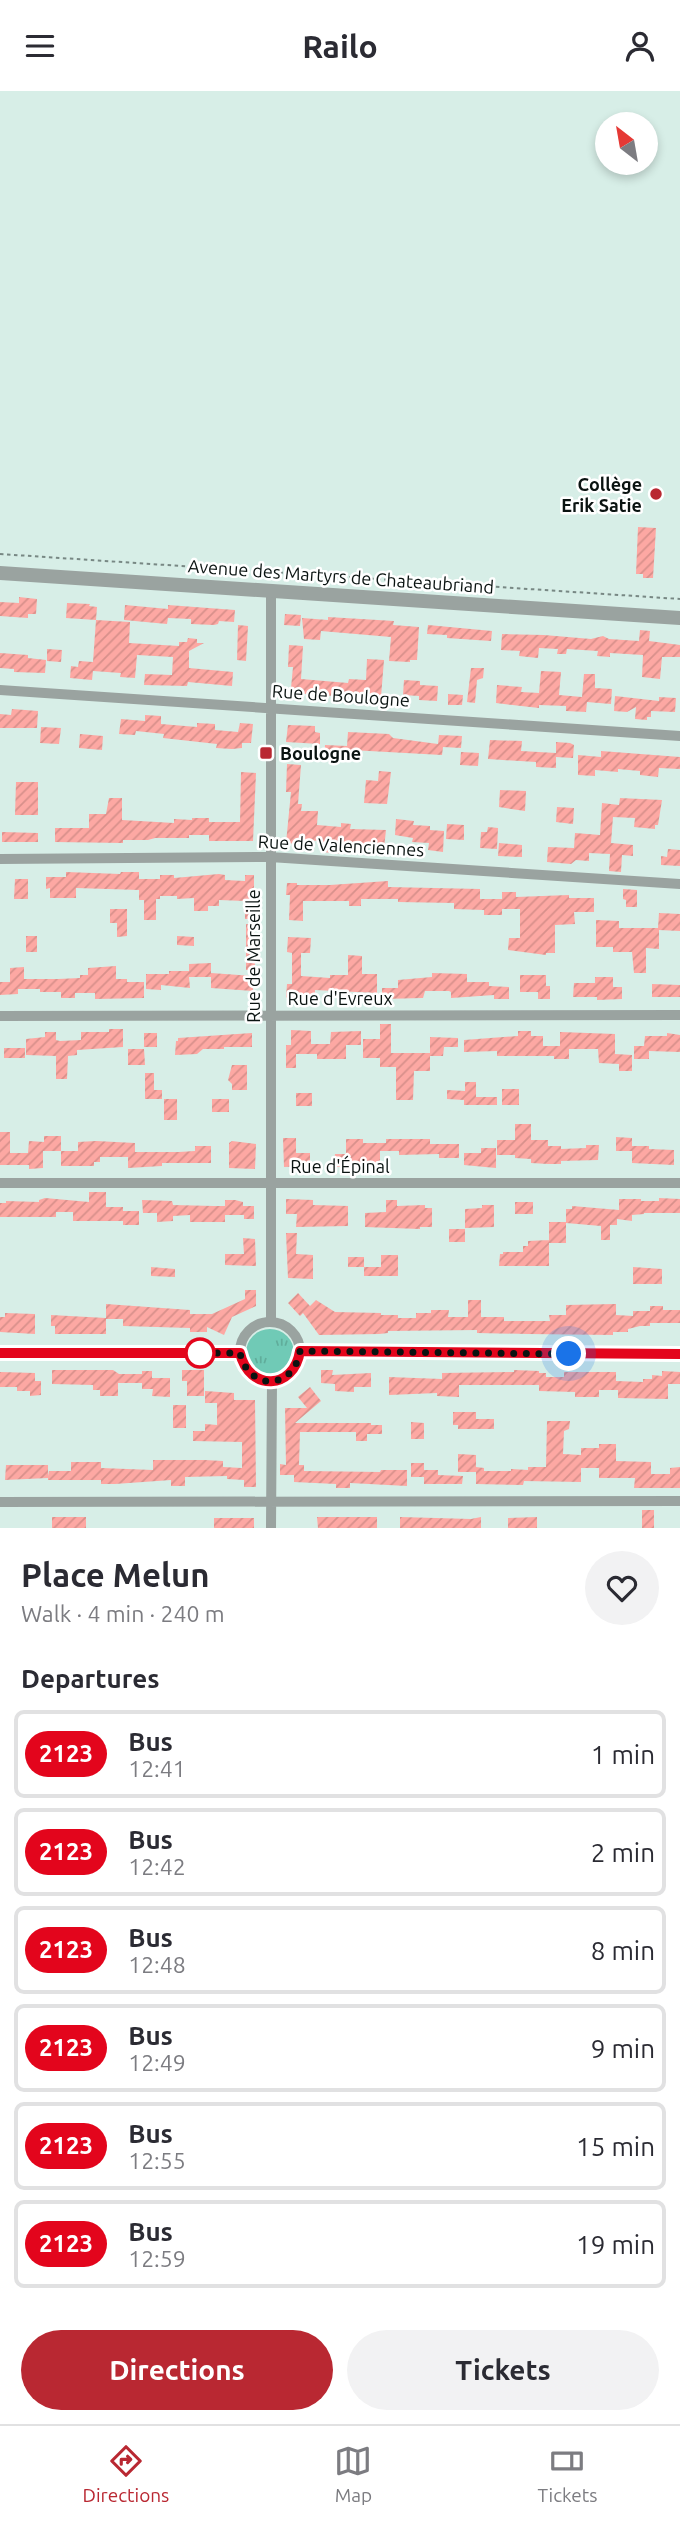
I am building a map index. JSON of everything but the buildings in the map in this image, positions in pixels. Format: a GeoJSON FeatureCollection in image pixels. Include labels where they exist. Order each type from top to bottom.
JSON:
{"type":"FeatureCollection","features":[{"type":"Feature","properties":{"kind":"street","name":"Avenue des Martyrs de Chateaubriand"},"geometry":{"type":"LineString","coordinates":[[0,573],[680,618]]}},
{"type":"Feature","properties":{"kind":"street","name":"Rue de Marseille"},"geometry":{"type":"LineString","coordinates":[[271,590],[271,1322]]}},
{"type":"Feature","properties":{"kind":"street","name":"Rue de Boulogne"},"geometry":{"type":"LineString","coordinates":[[0,690],[680,736]]}},
{"type":"Feature","properties":{"kind":"street","name":"Rue de Valenciennes"},"geometry":{"type":"LineString","coordinates":[[0,859],[270,857],[680,884]]}},
{"type":"Feature","properties":{"kind":"street","name":"Rue d'Evreux"},"geometry":{"type":"LineString","coordinates":[[0,1016],[680,1015]]}},
{"type":"Feature","properties":{"kind":"street","name":"Rue d'Épinal"},"geometry":{"type":"LineString","coordinates":[[0,1184],[680,1184]]}},
{"type":"Feature","properties":{"kind":"street"},"geometry":{"type":"LineString","coordinates":[[263,1322],[289,1328],[299,1343],[300,1351],[295,1369],[289,1375],[272,1382],[254,1377],[247,1370],[240,1353],[241,1345],[250,1330],[263,1322]]}},
{"type":"Feature","properties":{"kind":"street"},"geometry":{"type":"LineString","coordinates":[[300,1351],[680,1354]]}},
{"type":"Feature","properties":{"kind":"street"},"geometry":{"type":"LineString","coordinates":[[0,1353],[240,1353]]}},
{"type":"Feature","properties":{"kind":"street"},"geometry":{"type":"LineString","coordinates":[[271,1528],[272,1382]]}},
{"type":"Feature","properties":{"kind":"street"},"geometry":{"type":"LineString","coordinates":[[0,1502],[680,1501]]}},
{"type":"Feature","properties":{"kind":"path"},"geometry":{"type":"LineString","coordinates":[[0,554],[680,599]]}},
{"type":"Feature","properties":{"kind":"green space"},"geometry":{"type":"Polygon","coordinates":[[[270,1329],[287,1336],[294,1353],[287,1370],[270,1377],[253,1370],[246,1353],[253,1336],[270,1329]]]}},
{"type":"Feature","properties":{"kind":"bus line","name":"2123"},"geometry":{"type":"LineString","coordinates":[[0,1353],[240,1353],[242,1362],[254,1377],[272,1382],[281,1380],[295,1369],[300,1351],[680,1354]]}},
{"type":"Feature","properties":{"kind":"place","name":"Collège Erik Satie"},"geometry":{"type":"Point","coordinates":[656,494]}},
{"type":"Feature","properties":{"kind":"place","name":"Boulogne"},"geometry":{"type":"Point","coordinates":[266,753]}},
{"type":"Feature","properties":{"kind":"route"},"geometry":{"type":"LineString","coordinates":[[200,1353],[196,1353],[240,1353],[242,1362],[254,1377],[272,1382],[281,1380],[295,1369],[300,1351],[569,1354]]}}]}
